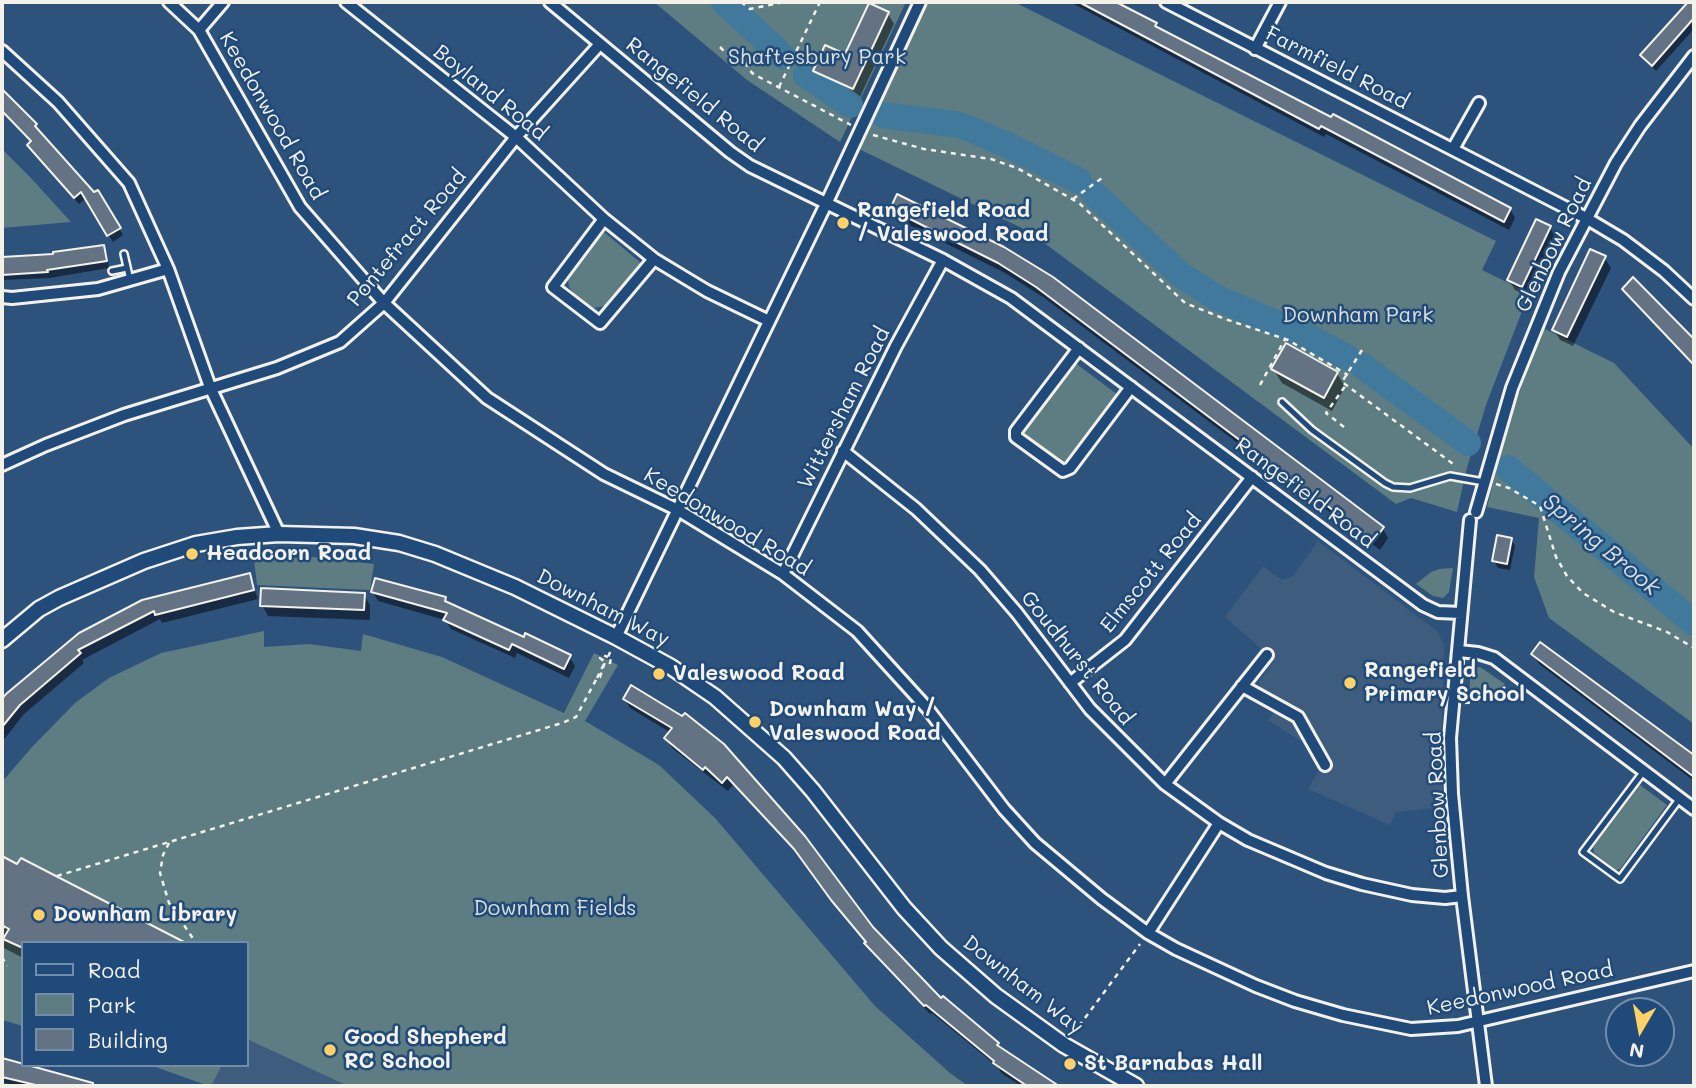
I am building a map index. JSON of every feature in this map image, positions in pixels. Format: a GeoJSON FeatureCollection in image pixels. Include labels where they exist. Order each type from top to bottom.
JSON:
{"type":"FeatureCollection","features":[{"type":"Feature","properties":{"kind":"street","name":"Keedonwood Road"},"geometry":{"type":"LineString","coordinates":[[169,2],[199,30],[300,207],[384,303],[487,398],[604,474],[678,510],[783,574],[857,631],[900,675],[1004,809],[1035,843],[1148,933],[1176,949],[1295,1001],[1343,1015],[1411,1029],[1458,1026],[1694,971]]}},
{"type":"Feature","properties":{"kind":"street"},"geometry":{"type":"LineString","coordinates":[[199,30],[223,2]]}},
{"type":"Feature","properties":{"kind":"street","name":"Boyland Road"},"geometry":{"type":"LineString","coordinates":[[346,2],[516,137],[604,219],[654,259],[707,291],[769,321]]}},
{"type":"Feature","properties":{"kind":"street","name":"Rangefield Road"},"geometry":{"type":"LineString","coordinates":[[550,2],[730,152],[772,178],[943,260],[1012,298],[1423,605],[1438,612],[1461,613]]}},
{"type":"Feature","properties":{"kind":"street"},"geometry":{"type":"LineString","coordinates":[[617,637],[826,204],[920,2]]}},
{"type":"Feature","properties":{"kind":"street","name":"Farmfield Road"},"geometry":{"type":"LineString","coordinates":[[1166,2],[1586,218],[1623,240],[1664,271],[1694,299]]}},
{"type":"Feature","properties":{"kind":"street"},"geometry":{"type":"LineString","coordinates":[[1255,49],[1280,2]]}},
{"type":"Feature","properties":{"kind":"street","name":"Pontefract Road"},"geometry":{"type":"LineString","coordinates":[[2,466],[46,445],[124,415],[277,368],[340,342],[384,303],[516,137],[600,44]]}},
{"type":"Feature","properties":{"kind":"street"},"geometry":{"type":"LineString","coordinates":[[2,51],[58,102],[129,183],[168,269],[210,387],[279,534]]}},
{"type":"Feature","properties":{"kind":"street","name":"Glenbow Road"},"geometry":{"type":"LineString","coordinates":[[1486,1086],[1452,794],[1451,738],[1461,613],[1473,516],[1503,415],[1559,272],[1616,163],[1640,126],[1694,56]]}},
{"type":"Feature","properties":{"kind":"street"},"geometry":{"type":"LineString","coordinates":[[1453,149],[1479,103]]}},
{"type":"Feature","properties":{"kind":"street"},"geometry":{"type":"LineString","coordinates":[[604,219],[553,287],[600,323],[654,259]]}},
{"type":"Feature","properties":{"kind":"street","name":"Wittersham Road"},"geometry":{"type":"LineString","coordinates":[[783,574],[896,346],[943,260]]}},
{"type":"Feature","properties":{"kind":"street"},"geometry":{"type":"LineString","coordinates":[[2,297],[98,289],[168,269]]}},
{"type":"Feature","properties":{"kind":"street"},"geometry":{"type":"LineString","coordinates":[[1079,348],[1016,431],[1016,437],[1063,471],[1070,468],[1131,387]]}},
{"type":"Feature","properties":{"kind":"street","name":"Goudhurst Road"},"geometry":{"type":"LineString","coordinates":[[844,451],[916,509],[974,563],[1017,613],[1090,709],[1165,784],[1219,823],[1279,855],[1362,884],[1412,895],[1445,898],[1462,896]]}},
{"type":"Feature","properties":{"kind":"street","name":"Elmscott Road"},"geometry":{"type":"LineString","coordinates":[[1070,683],[1125,640],[1252,477]]}},
{"type":"Feature","properties":{"kind":"street","name":"Downham Way"},"geometry":{"type":"LineString","coordinates":[[2,640],[39,609],[59,597],[144,561],[196,544],[279,534],[354,536],[399,543],[435,554],[515,587],[617,637],[671,667],[715,697],[784,758],[904,908],[941,947],[996,996],[1064,1045],[1136,1086]]}},
{"type":"Feature","properties":{"kind":"street"},"geometry":{"type":"LineString","coordinates":[[1459,651],[1494,658],[1694,809]]}},
{"type":"Feature","properties":{"kind":"street"},"geometry":{"type":"LineString","coordinates":[[1165,784],[1267,655]]}},
{"type":"Feature","properties":{"kind":"street"},"geometry":{"type":"LineString","coordinates":[[1242,686],[1298,717],[1325,765]]}},
{"type":"Feature","properties":{"kind":"street"},"geometry":{"type":"LineString","coordinates":[[1148,933],[1219,823]]}},
{"type":"Feature","properties":{"kind":"lane"},"geometry":{"type":"LineString","coordinates":[[124,254],[130,280]]}},
{"type":"Feature","properties":{"kind":"lane"},"geometry":{"type":"LineString","coordinates":[[113,271],[127,268]]}},
{"type":"Feature","properties":{"kind":"lane"},"geometry":{"type":"LineString","coordinates":[[1283,402],[1312,430],[1394,487],[1410,488],[1450,476],[1484,482]]}},
{"type":"Feature","properties":{"kind":"lane"},"geometry":{"type":"LineString","coordinates":[[1644,771],[1583,852],[1620,879],[1680,798]]}},
{"type":"Feature","properties":{"kind":"path"},"geometry":{"type":"LineString","coordinates":[[741,2],[750,9],[785,2]]}},
{"type":"Feature","properties":{"kind":"path"},"geometry":{"type":"LineString","coordinates":[[779,87],[820,2]]}},
{"type":"Feature","properties":{"kind":"path"},"geometry":{"type":"LineString","coordinates":[[720,47],[727,54],[744,61],[752,73],[860,131],[910,146],[978,156],[1004,163],[1073,199],[1098,219],[1185,303],[1285,339],[1348,374]]}},
{"type":"Feature","properties":{"kind":"path"},"geometry":{"type":"LineString","coordinates":[[1073,199],[1102,178]]}},
{"type":"Feature","properties":{"kind":"path"},"geometry":{"type":"LineString","coordinates":[[1260,385],[1285,339]]}},
{"type":"Feature","properties":{"kind":"path"},"geometry":{"type":"LineString","coordinates":[[1361,352],[1342,382],[1455,466]]}},
{"type":"Feature","properties":{"kind":"path"},"geometry":{"type":"LineString","coordinates":[[1344,427],[1326,413],[1346,385]]}},
{"type":"Feature","properties":{"kind":"path"},"geometry":{"type":"LineString","coordinates":[[1399,432],[1403,427]]}},
{"type":"Feature","properties":{"kind":"path"},"geometry":{"type":"LineString","coordinates":[[1427,454],[1432,448]]}},
{"type":"Feature","properties":{"kind":"path"},"geometry":{"type":"LineString","coordinates":[[1484,482],[1510,488],[1540,506],[1556,557],[1567,576],[1583,593],[1614,612],[1667,632],[1694,648]]}},
{"type":"Feature","properties":{"kind":"path"},"geometry":{"type":"LineString","coordinates":[[57,876],[576,718],[600,677],[605,662],[610,663],[611,658],[608,656],[617,637]]}},
{"type":"Feature","properties":{"kind":"path"},"geometry":{"type":"LineString","coordinates":[[1455,702],[1486,701],[1502,691],[1516,675]]}},
{"type":"Feature","properties":{"kind":"path"},"geometry":{"type":"LineString","coordinates":[[169,843],[163,855],[160,873],[169,903],[194,941]]}},
{"type":"Feature","properties":{"kind":"path"},"geometry":{"type":"LineString","coordinates":[[2,931],[4,926]]}},
{"type":"Feature","properties":{"kind":"path"},"geometry":{"type":"LineString","coordinates":[[1064,1045],[1148,933]]}},
{"type":"Feature","properties":{"kind":"path"},"geometry":{"type":"LineString","coordinates":[[2,957],[7,966]]}},
{"type":"Feature","properties":{"kind":"shaded area","name":"Rangefield Primary School"},"geometry":{"type":"Polygon","coordinates":[[[1318,541],[1437,631],[1444,644],[1441,761],[1444,807],[1396,812],[1390,825],[1308,789],[1321,768],[1309,747],[1305,741],[1268,720],[1280,706],[1262,692],[1259,682],[1274,660],[1225,617],[1263,566],[1282,580],[1293,576],[1318,541]]]}},
{"type":"Feature","properties":{"kind":"shaded area"},"geometry":{"type":"Polygon","coordinates":[[[248,1016],[395,1086],[211,1086],[221,1067],[248,1067],[248,1016]]]}},
{"type":"Feature","properties":{"kind":"green space","name":"Shaftesbury Park"},"geometry":{"type":"Polygon","coordinates":[[[654,2],[906,2],[858,104],[860,108],[856,117],[852,117],[840,142],[747,80],[654,2]]]}},
{"type":"Feature","properties":{"kind":"green space","name":"Downham Park"},"geometry":{"type":"Polygon","coordinates":[[[929,2],[1014,2],[1496,241],[1482,270],[1529,293],[1486,405],[1457,512],[1411,498],[1396,504],[1028,231],[859,149],[929,2]]]}},
{"type":"Feature","properties":{"kind":"green space"},"geometry":{"type":"Polygon","coordinates":[[[2,149],[30,177],[71,222],[2,228],[2,149]]]}},
{"type":"Feature","properties":{"kind":"green space"},"geometry":{"type":"Polygon","coordinates":[[[604,232],[642,264],[610,302],[594,308],[576,297],[568,280],[570,272],[604,232]]]}},
{"type":"Feature","properties":{"kind":"green space"},"geometry":{"type":"Polygon","coordinates":[[[1543,328],[1614,363],[1694,449],[1694,724],[1549,618],[1534,577],[1539,518],[1487,507],[1509,421],[1543,328]]]}},
{"type":"Feature","properties":{"kind":"green space"},"geometry":{"type":"Polygon","coordinates":[[[1074,362],[1118,395],[1065,465],[1021,434],[1074,362]]]}},
{"type":"Feature","properties":{"kind":"green space"},"geometry":{"type":"Polygon","coordinates":[[[314,557],[374,564],[370,590],[257,585],[254,559],[314,557]]]}},
{"type":"Feature","properties":{"kind":"green space"},"geometry":{"type":"Polygon","coordinates":[[[1453,568],[1449,592],[1443,598],[1433,596],[1416,584],[1431,572],[1453,568]]]}},
{"type":"Feature","properties":{"kind":"green space","name":"Downham Fields"},"geometry":{"type":"Polygon","coordinates":[[[264,631],[264,647],[309,644],[361,651],[363,634],[442,657],[564,713],[594,653],[618,665],[585,721],[659,765],[715,818],[875,1006],[968,1086],[348,1086],[248,1039],[248,941],[21,941],[21,1025],[2,1020],[2,782],[75,703],[109,678],[161,653],[264,631]]]}},
{"type":"Feature","properties":{"kind":"green space"},"geometry":{"type":"Polygon","coordinates":[[[1480,667],[1505,684],[1493,695],[1470,701],[1470,674],[1480,667]]]}},
{"type":"Feature","properties":{"kind":"green space"},"geometry":{"type":"Polygon","coordinates":[[[1640,785],[1667,805],[1620,869],[1616,870],[1594,853],[1593,847],[1640,785]]]}},
{"type":"Feature","properties":{"kind":"green space"},"geometry":{"type":"Polygon","coordinates":[[[156,1067],[221,1067],[209,1086],[156,1067]]]}},
{"type":"Feature","properties":{"kind":"building"},"geometry":{"type":"Polygon","coordinates":[[[1079,2],[1116,2],[1157,23],[1155,26],[1331,117],[1333,114],[1511,208],[1504,222],[1321,126],[1319,129],[1079,2]]]}},
{"type":"Feature","properties":{"kind":"building"},"geometry":{"type":"Polygon","coordinates":[[[1688,2],[1694,2],[1694,18],[1652,66],[1640,55],[1688,2]]]}},
{"type":"Feature","properties":{"kind":"building"},"geometry":{"type":"Polygon","coordinates":[[[869,3],[889,12],[853,89],[813,71],[825,45],[845,54],[869,3]]]}},
{"type":"Feature","properties":{"kind":"building"},"geometry":{"type":"Polygon","coordinates":[[[2,89],[37,124],[35,126],[94,192],[98,190],[121,228],[107,236],[81,192],[74,198],[27,145],[31,141],[2,111],[2,89]]]}},
{"type":"Feature","properties":{"kind":"building"},"geometry":{"type":"Polygon","coordinates":[[[897,194],[1004,247],[1053,277],[1384,527],[1374,541],[1036,287],[998,263],[890,209],[897,194]]]}},
{"type":"Feature","properties":{"kind":"building"},"geometry":{"type":"Polygon","coordinates":[[[1536,219],[1551,226],[1522,287],[1507,280],[1536,219]]]}},
{"type":"Feature","properties":{"kind":"building"},"geometry":{"type":"Polygon","coordinates":[[[104,245],[107,261],[47,270],[48,272],[2,275],[2,257],[53,254],[104,245]]]}},
{"type":"Feature","properties":{"kind":"building"},"geometry":{"type":"Polygon","coordinates":[[[1590,249],[1606,256],[1567,337],[1552,330],[1590,249]]]}},
{"type":"Feature","properties":{"kind":"building"},"geometry":{"type":"Polygon","coordinates":[[[1633,277],[1694,339],[1694,365],[1622,289],[1633,277]]]}},
{"type":"Feature","properties":{"kind":"building"},"geometry":{"type":"Polygon","coordinates":[[[1286,343],[1338,372],[1324,398],[1271,369],[1286,343]]]}},
{"type":"Feature","properties":{"kind":"building"},"geometry":{"type":"Polygon","coordinates":[[[1497,535],[1512,538],[1507,564],[1492,561],[1497,535]]]}},
{"type":"Feature","properties":{"kind":"building"},"geometry":{"type":"Polygon","coordinates":[[[250,573],[254,590],[155,615],[154,611],[78,650],[81,653],[20,705],[2,727],[2,699],[6,694],[79,633],[142,600],[250,573]]]}},
{"type":"Feature","properties":{"kind":"building"},"geometry":{"type":"Polygon","coordinates":[[[375,578],[446,597],[445,601],[524,637],[525,633],[571,655],[564,669],[512,644],[509,650],[443,620],[447,613],[371,592],[375,578]]]}},
{"type":"Feature","properties":{"kind":"building"},"geometry":{"type":"Polygon","coordinates":[[[261,588],[365,593],[364,610],[260,606],[261,588]]]}},
{"type":"Feature","properties":{"kind":"building"},"geometry":{"type":"Polygon","coordinates":[[[1540,642],[1694,755],[1694,777],[1531,654],[1540,642]]]}},
{"type":"Feature","properties":{"kind":"building"},"geometry":{"type":"Polygon","coordinates":[[[631,685],[682,716],[685,713],[724,744],[805,836],[873,927],[941,998],[943,996],[999,1043],[997,1045],[1059,1086],[1027,1086],[993,1063],[994,1061],[924,1006],[864,943],[866,942],[794,849],[727,777],[722,783],[705,767],[703,770],[664,738],[672,728],[623,699],[631,685]]]}},
{"type":"Feature","properties":{"kind":"building"},"geometry":{"type":"Polygon","coordinates":[[[2,856],[17,864],[21,858],[182,941],[21,941],[21,947],[3,939],[9,929],[2,925],[2,856]]]}},
{"type":"Feature","properties":{"kind":"building"},"geometry":{"type":"Polygon","coordinates":[[[2,1058],[21,1063],[21,1067],[35,1067],[93,1083],[93,1086],[40,1086],[2,1077],[2,1058]]]}},
{"type":"Feature","properties":{"kind":"waterway","name":"Spring Brook"},"geometry":{"type":"LineString","coordinates":[[724,2],[784,57]]}},
{"type":"Feature","properties":{"kind":"waterway"},"geometry":{"type":"LineString","coordinates":[[806,75],[850,105]]}},
{"type":"Feature","properties":{"kind":"waterway","name":"Spring Brook"},"geometry":{"type":"LineString","coordinates":[[883,115],[960,125],[1079,181]]}},
{"type":"Feature","properties":{"kind":"waterway","name":"Spring Brook"},"geometry":{"type":"LineString","coordinates":[[1093,193],[1181,275],[1217,298],[1311,338],[1348,358]]}},
{"type":"Feature","properties":{"kind":"waterway","name":"Spring Brook"},"geometry":{"type":"LineString","coordinates":[[1361,365],[1468,443]]}},
{"type":"Feature","properties":{"kind":"waterway","name":"Spring Brook"},"geometry":{"type":"LineString","coordinates":[[1508,468],[1694,623]]}},
{"type":"Feature","properties":{"kind":"place","name":"Rangefield Road / Valeswood Road"},"geometry":{"type":"Point","coordinates":[843,223]}},
{"type":"Feature","properties":{"kind":"place","name":"Headcorn Road"},"geometry":{"type":"Point","coordinates":[192,554]}},
{"type":"Feature","properties":{"kind":"place","name":"Valeswood Road"},"geometry":{"type":"Point","coordinates":[659,674]}},
{"type":"Feature","properties":{"kind":"place","name":"Rangefield Primary School"},"geometry":{"type":"Point","coordinates":[1350,683]}},
{"type":"Feature","properties":{"kind":"place","name":"Downham Way / Valeswood Road"},"geometry":{"type":"Point","coordinates":[755,722]}},
{"type":"Feature","properties":{"kind":"place","name":"Downham Library"},"geometry":{"type":"Point","coordinates":[39,915]}},
{"type":"Feature","properties":{"kind":"place","name":"Good Shepherd RC School"},"geometry":{"type":"Point","coordinates":[330,1050]}},
{"type":"Feature","properties":{"kind":"place","name":"St Barnabas Hall"},"geometry":{"type":"Point","coordinates":[1070,1064]}}]}
